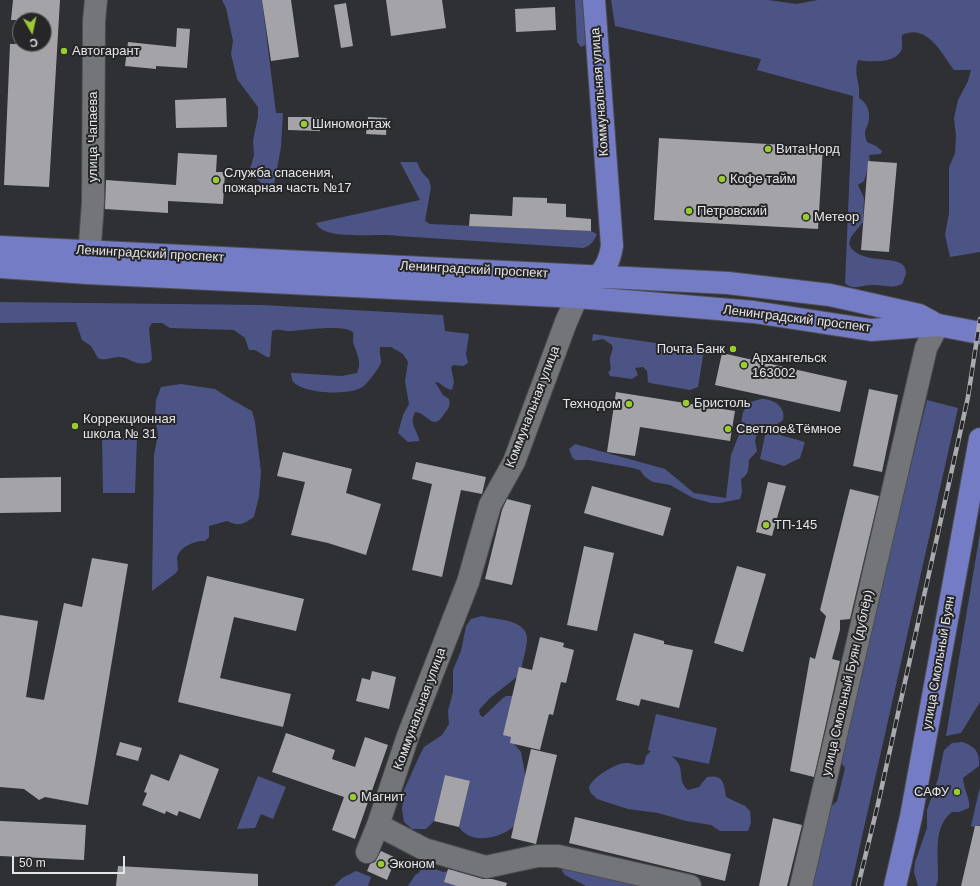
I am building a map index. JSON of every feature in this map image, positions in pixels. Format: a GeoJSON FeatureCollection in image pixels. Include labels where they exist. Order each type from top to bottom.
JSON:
{"type":"FeatureCollection","features":[{"type":"Feature","properties":{"kind":"main road","name":"Коммунальная улица"},"geometry":{"type":"LineString","coordinates":[[577,297],[600,276],[610,261],[612,246],[594,0]]}},
{"type":"Feature","properties":{"kind":"main road","name":"Ленинградский проспект"},"geometry":{"type":"LineString","coordinates":[[0,247],[728,283],[830,295],[919,315],[938,325]]}},
{"type":"Feature","properties":{"kind":"main road"},"geometry":{"type":"LineString","coordinates":[[208,278],[209,257]]}},
{"type":"Feature","properties":{"kind":"main road","name":"Ленинградский проспект"},"geometry":{"type":"LineString","coordinates":[[0,267],[88,273],[577,297],[754,312],[871,330],[938,325]]}},
{"type":"Feature","properties":{"kind":"main road"},"geometry":{"type":"LineString","coordinates":[[938,325],[980,333]]}},
{"type":"Feature","properties":{"kind":"main road","name":"улица Смольный Буян"},"geometry":{"type":"LineString","coordinates":[[895,886],[912,809],[980,439]]}},
{"type":"Feature","properties":{"kind":"street","name":"улица Чапаева"},"geometry":{"type":"LineString","coordinates":[[88,273],[93,203],[94,21],[96,0]]}},
{"type":"Feature","properties":{"kind":"street","name":"Коммунальная улица"},"geometry":{"type":"LineString","coordinates":[[367,852],[378,826],[408,736],[468,582],[490,504],[514,462],[566,322],[577,297]]}},
{"type":"Feature","properties":{"kind":"street","name":"улица Смольный Буян (дублёр)"},"geometry":{"type":"LineString","coordinates":[[801,886],[926,348],[938,325]]}},
{"type":"Feature","properties":{"kind":"street"},"geometry":{"type":"LineString","coordinates":[[378,826],[424,849],[486,867],[537,856],[558,856],[690,886]]}},
{"type":"Feature","properties":{"kind":"shaded area"},"geometry":{"type":"Polygon","coordinates":[[[222,0],[262,0],[276,113],[283,113],[281,147],[274,185],[268,188],[254,177],[250,169],[254,155],[253,141],[258,116],[258,107],[237,79],[231,54],[233,41],[226,8],[222,0]]]}},
{"type":"Feature","properties":{"kind":"shaded area"},"geometry":{"type":"Polygon","coordinates":[[[575,0],[584,0],[585,45],[581,47],[577,42],[575,0]]]}},
{"type":"Feature","properties":{"kind":"shaded area"},"geometry":{"type":"Polygon","coordinates":[[[611,0],[768,0],[796,4],[818,0],[980,0],[980,252],[950,257],[945,235],[949,213],[949,167],[955,153],[956,136],[954,118],[958,100],[968,81],[971,70],[954,70],[939,49],[926,37],[919,33],[911,32],[902,35],[902,48],[895,57],[883,61],[858,60],[856,70],[859,98],[867,106],[869,113],[869,120],[865,132],[867,142],[876,146],[882,151],[881,154],[869,155],[870,162],[864,181],[858,185],[864,198],[863,222],[851,237],[849,244],[855,251],[863,256],[899,263],[905,267],[906,274],[903,283],[895,286],[872,285],[851,287],[845,283],[853,96],[757,70],[761,59],[615,26],[611,0]]]}},
{"type":"Feature","properties":{"kind":"shaded area"},"geometry":{"type":"Polygon","coordinates":[[[400,162],[417,162],[421,171],[429,180],[431,187],[425,221],[430,224],[591,231],[597,234],[592,243],[583,248],[390,235],[341,234],[321,229],[316,223],[420,200],[400,162]]]}},
{"type":"Feature","properties":{"kind":"shaded area"},"geometry":{"type":"Polygon","coordinates":[[[0,302],[262,305],[443,315],[445,331],[469,334],[466,354],[468,363],[463,366],[454,365],[451,367],[454,382],[452,390],[435,382],[443,395],[449,399],[449,407],[437,422],[433,422],[423,415],[415,412],[413,416],[413,423],[419,441],[408,442],[398,433],[403,415],[409,404],[405,381],[408,362],[403,354],[391,347],[380,347],[380,364],[367,383],[359,389],[339,392],[315,391],[297,385],[292,380],[291,373],[342,376],[357,373],[359,366],[353,343],[353,332],[348,330],[333,328],[291,331],[274,330],[272,331],[270,357],[267,357],[255,350],[249,350],[245,338],[234,330],[170,328],[162,323],[152,323],[149,328],[152,359],[150,362],[137,363],[120,357],[103,359],[98,358],[91,346],[82,340],[76,322],[0,323],[0,302]]]}},
{"type":"Feature","properties":{"kind":"shaded area"},"geometry":{"type":"Polygon","coordinates":[[[593,334],[704,350],[698,387],[690,390],[650,383],[648,382],[647,371],[643,367],[635,368],[638,375],[632,379],[610,376],[608,372],[611,369],[610,356],[613,347],[603,339],[592,341],[593,334]]]}},
{"type":"Feature","properties":{"kind":"shaded area"},"geometry":{"type":"Polygon","coordinates":[[[181,384],[215,389],[252,411],[255,422],[261,472],[259,496],[254,517],[241,524],[235,524],[227,521],[209,526],[209,537],[205,541],[192,543],[184,548],[178,554],[178,570],[176,573],[152,591],[154,455],[158,434],[155,419],[156,400],[161,387],[181,384]]]}},
{"type":"Feature","properties":{"kind":"shaded area"},"geometry":{"type":"Polygon","coordinates":[[[761,399],[770,400],[778,404],[783,411],[783,420],[777,424],[758,430],[755,441],[757,451],[749,460],[747,473],[741,479],[742,492],[740,499],[720,503],[711,503],[693,498],[670,485],[653,482],[645,477],[640,470],[589,460],[575,460],[569,449],[575,444],[665,469],[694,493],[726,498],[731,455],[740,432],[743,412],[750,402],[761,399]]]}},
{"type":"Feature","properties":{"kind":"shaded area"},"geometry":{"type":"Polygon","coordinates":[[[927,400],[958,408],[851,886],[808,886],[827,810],[837,801],[845,768],[838,758],[927,400]]]}},
{"type":"Feature","properties":{"kind":"shaded area"},"geometry":{"type":"Polygon","coordinates":[[[766,431],[805,442],[800,458],[784,466],[760,459],[766,431]]]}},
{"type":"Feature","properties":{"kind":"shaded area"},"geometry":{"type":"Polygon","coordinates":[[[102,437],[137,437],[135,493],[103,493],[102,437]]]}},
{"type":"Feature","properties":{"kind":"shaded area"},"geometry":{"type":"Polygon","coordinates":[[[980,533],[980,702],[961,733],[946,736],[980,533]]]}},
{"type":"Feature","properties":{"kind":"shaded area"},"geometry":{"type":"Polygon","coordinates":[[[482,616],[518,624],[523,628],[526,634],[527,641],[521,672],[490,698],[479,710],[480,715],[483,717],[503,698],[506,696],[514,696],[512,741],[521,752],[526,779],[514,826],[508,831],[494,837],[478,838],[464,833],[459,827],[470,782],[445,775],[434,821],[426,829],[412,829],[404,822],[402,809],[404,790],[424,747],[442,735],[449,724],[448,711],[453,692],[453,670],[461,651],[466,626],[471,619],[482,616]]]}},
{"type":"Feature","properties":{"kind":"shaded area"},"geometry":{"type":"Polygon","coordinates":[[[656,714],[717,728],[709,764],[671,756],[679,764],[682,782],[688,790],[699,787],[707,777],[713,776],[720,779],[724,784],[726,797],[745,806],[750,811],[751,823],[748,831],[720,831],[711,825],[686,821],[658,813],[628,809],[597,799],[590,792],[589,787],[591,783],[611,768],[626,763],[637,765],[644,764],[646,756],[651,751],[648,750],[656,714]]]}},
{"type":"Feature","properties":{"kind":"shaded area"},"geometry":{"type":"Polygon","coordinates":[[[962,742],[970,745],[976,750],[979,757],[979,766],[963,778],[969,801],[969,808],[959,812],[952,812],[946,818],[942,826],[938,843],[938,880],[936,886],[918,886],[914,872],[915,862],[927,828],[927,810],[938,779],[944,750],[952,743],[962,742]]]}},
{"type":"Feature","properties":{"kind":"shaded area"},"geometry":{"type":"Polygon","coordinates":[[[258,776],[286,787],[273,819],[261,814],[255,828],[237,829],[258,776]]]}},
{"type":"Feature","properties":{"kind":"shaded area"},"geometry":{"type":"Polygon","coordinates":[[[980,787],[980,825],[974,827],[971,826],[980,787]]]}},
{"type":"Feature","properties":{"kind":"shaded area"},"geometry":{"type":"Polygon","coordinates":[[[562,866],[674,886],[586,886],[565,875],[562,871],[562,866]]]}},
{"type":"Feature","properties":{"kind":"shaded area"},"geometry":{"type":"Polygon","coordinates":[[[423,868],[433,868],[443,872],[455,870],[460,874],[458,886],[408,886],[415,875],[423,868]]]}},
{"type":"Feature","properties":{"kind":"shaded area"},"geometry":{"type":"Polygon","coordinates":[[[356,871],[371,877],[368,886],[334,886],[342,878],[356,871]]]}},
{"type":"Feature","properties":{"kind":"building"},"geometry":{"type":"Polygon","coordinates":[[[13,0],[60,0],[49,187],[4,185],[10,44],[12,44],[12,52],[52,52],[52,12],[12,12],[11,20],[13,0]]]}},
{"type":"Feature","properties":{"kind":"building"},"geometry":{"type":"Polygon","coordinates":[[[262,0],[291,0],[299,57],[271,61],[262,0]]]}},
{"type":"Feature","properties":{"kind":"building"},"geometry":{"type":"Polygon","coordinates":[[[386,0],[442,0],[446,28],[391,36],[386,0]]]}},
{"type":"Feature","properties":{"kind":"building"},"geometry":{"type":"Polygon","coordinates":[[[346,3],[353,46],[341,48],[334,5],[346,3]]]}},
{"type":"Feature","properties":{"kind":"building"},"geometry":{"type":"Polygon","coordinates":[[[555,7],[556,30],[516,32],[515,9],[555,7]]]}},
{"type":"Feature","properties":{"kind":"building"},"geometry":{"type":"Polygon","coordinates":[[[177,28],[190,29],[187,68],[156,66],[156,69],[125,66],[128,42],[176,47],[177,28]]]}},
{"type":"Feature","properties":{"kind":"building"},"geometry":{"type":"Polygon","coordinates":[[[226,98],[227,127],[176,128],[175,100],[226,98]]]}},
{"type":"Feature","properties":{"kind":"building","name":"Шиномонтаж"},"geometry":{"type":"Polygon","coordinates":[[[288,117],[320,117],[320,131],[288,130],[288,117]]]}},
{"type":"Feature","properties":{"kind":"building"},"geometry":{"type":"Polygon","coordinates":[[[368,117],[387,118],[386,135],[366,134],[368,117]]]}},
{"type":"Feature","properties":{"kind":"building"},"geometry":{"type":"Polygon","coordinates":[[[659,138],[823,147],[818,229],[654,220],[659,138]]]}},
{"type":"Feature","properties":{"kind":"building"},"geometry":{"type":"Polygon","coordinates":[[[178,153],[217,155],[216,172],[225,172],[223,204],[168,201],[168,213],[105,209],[106,180],[176,185],[178,153]]]}},
{"type":"Feature","properties":{"kind":"building"},"geometry":{"type":"Polygon","coordinates":[[[868,161],[897,163],[889,252],[861,250],[868,161]]]}},
{"type":"Feature","properties":{"kind":"building"},"geometry":{"type":"Polygon","coordinates":[[[513,197],[547,198],[547,203],[566,204],[566,217],[591,219],[591,231],[469,226],[470,214],[512,216],[513,197]]]}},
{"type":"Feature","properties":{"kind":"building"},"geometry":{"type":"Polygon","coordinates":[[[722,353],[847,381],[840,412],[715,385],[722,353]]]}},
{"type":"Feature","properties":{"kind":"building"},"geometry":{"type":"Polygon","coordinates":[[[869,389],[898,395],[882,472],[853,466],[869,389]]]}},
{"type":"Feature","properties":{"kind":"building"},"geometry":{"type":"Polygon","coordinates":[[[616,392],[735,411],[730,441],[640,427],[635,456],[607,452],[616,392]]]}},
{"type":"Feature","properties":{"kind":"building"},"geometry":{"type":"Polygon","coordinates":[[[283,452],[352,469],[346,493],[381,504],[366,555],[328,543],[291,535],[305,482],[277,476],[283,452]]]}},
{"type":"Feature","properties":{"kind":"building"},"geometry":{"type":"Polygon","coordinates":[[[416,462],[486,477],[482,494],[461,490],[442,577],[412,570],[432,484],[412,479],[416,462]]]}},
{"type":"Feature","properties":{"kind":"building"},"geometry":{"type":"Polygon","coordinates":[[[61,477],[61,512],[0,513],[0,478],[61,477]]]}},
{"type":"Feature","properties":{"kind":"building"},"geometry":{"type":"Polygon","coordinates":[[[768,482],[786,486],[772,536],[756,532],[768,482]]]}},
{"type":"Feature","properties":{"kind":"building"},"geometry":{"type":"Polygon","coordinates":[[[592,486],[671,508],[663,536],[584,513],[592,486]]]}},
{"type":"Feature","properties":{"kind":"building"},"geometry":{"type":"Polygon","coordinates":[[[850,489],[879,496],[850,619],[840,620],[840,630],[832,659],[840,661],[814,777],[790,771],[810,657],[815,659],[826,616],[820,610],[850,489]]]}},
{"type":"Feature","properties":{"kind":"building"},"geometry":{"type":"Polygon","coordinates":[[[507,499],[531,505],[512,585],[485,579],[502,510],[507,499]]]}},
{"type":"Feature","properties":{"kind":"building"},"geometry":{"type":"Polygon","coordinates":[[[584,546],[614,553],[597,631],[567,625],[584,546]]]}},
{"type":"Feature","properties":{"kind":"building"},"geometry":{"type":"Polygon","coordinates":[[[92,558],[128,564],[88,805],[45,797],[39,800],[24,789],[0,787],[0,615],[38,621],[26,697],[44,700],[64,603],[82,607],[92,558]]]}},
{"type":"Feature","properties":{"kind":"building"},"geometry":{"type":"Polygon","coordinates":[[[737,566],[766,574],[743,652],[714,643],[737,566]]]}},
{"type":"Feature","properties":{"kind":"building"},"geometry":{"type":"Polygon","coordinates":[[[207,576],[304,599],[296,631],[234,617],[220,678],[291,694],[283,727],[178,702],[207,576]]]}},
{"type":"Feature","properties":{"kind":"building"},"geometry":{"type":"Polygon","coordinates":[[[634,633],[664,641],[664,644],[693,650],[679,708],[641,699],[639,706],[616,700],[634,633]]]}},
{"type":"Feature","properties":{"kind":"building"},"geometry":{"type":"Polygon","coordinates":[[[540,637],[564,643],[563,647],[574,650],[566,683],[561,682],[553,715],[549,714],[540,750],[510,743],[511,737],[503,735],[519,667],[532,670],[540,637]]]}},
{"type":"Feature","properties":{"kind":"building"},"geometry":{"type":"Polygon","coordinates":[[[372,671],[396,677],[389,709],[356,701],[362,678],[370,680],[372,671]]]}},
{"type":"Feature","properties":{"kind":"building"},"geometry":{"type":"Polygon","coordinates":[[[286,733],[335,750],[332,759],[355,767],[365,737],[388,745],[355,839],[332,830],[344,797],[272,772],[286,733]]]}},
{"type":"Feature","properties":{"kind":"building"},"geometry":{"type":"Polygon","coordinates":[[[120,742],[142,748],[138,761],[116,755],[120,742]]]}},
{"type":"Feature","properties":{"kind":"building"},"geometry":{"type":"Polygon","coordinates":[[[531,749],[557,755],[536,844],[511,838],[531,749]]]}},
{"type":"Feature","properties":{"kind":"building"},"geometry":{"type":"Polygon","coordinates":[[[180,754],[219,769],[200,819],[179,811],[177,816],[166,811],[165,814],[142,805],[147,793],[144,792],[151,774],[169,781],[180,754]]]}},
{"type":"Feature","properties":{"kind":"building"},"geometry":{"type":"Polygon","coordinates":[[[445,775],[470,781],[459,827],[434,821],[445,775]]]}},
{"type":"Feature","properties":{"kind":"building"},"geometry":{"type":"Polygon","coordinates":[[[575,817],[731,854],[725,881],[569,843],[575,817]]]}},
{"type":"Feature","properties":{"kind":"building"},"geometry":{"type":"Polygon","coordinates":[[[773,818],[802,825],[787,886],[759,886],[773,818]]]}},
{"type":"Feature","properties":{"kind":"building"},"geometry":{"type":"Polygon","coordinates":[[[0,821],[86,825],[84,860],[0,856],[0,821]]]}},
{"type":"Feature","properties":{"kind":"building"},"geometry":{"type":"Polygon","coordinates":[[[975,826],[980,826],[980,886],[961,886],[975,826]]]}},
{"type":"Feature","properties":{"kind":"building","name":"Эконом"},"geometry":{"type":"Polygon","coordinates":[[[381,851],[396,858],[387,880],[367,871],[370,864],[375,862],[381,851]]]}},
{"type":"Feature","properties":{"kind":"building"},"geometry":{"type":"Polygon","coordinates":[[[118,866],[258,874],[258,886],[116,886],[118,866]]]}},
{"type":"Feature","properties":{"kind":"building"},"geometry":{"type":"Polygon","coordinates":[[[448,869],[483,879],[492,879],[507,883],[506,886],[457,886],[444,882],[448,869]]]}},
{"type":"Feature","properties":{"kind":"railway"},"geometry":{"type":"LineString","coordinates":[[858,886],[878,804],[968,397],[980,319]]}},
{"type":"Feature","properties":{"kind":"place","name":"Автогарант"},"geometry":{"type":"Point","coordinates":[64,51]}},
{"type":"Feature","properties":{"kind":"place","name":"Шиномонтаж"},"geometry":{"type":"Point","coordinates":[304,124]}},
{"type":"Feature","properties":{"kind":"place","name":"Вита Норд"},"geometry":{"type":"Point","coordinates":[768,149]}},
{"type":"Feature","properties":{"kind":"place","name":"Кофе тайм"},"geometry":{"type":"Point","coordinates":[722,179]}},
{"type":"Feature","properties":{"kind":"place","name":"Служба спасения, пожарная часть №17"},"geometry":{"type":"Point","coordinates":[216,180]}},
{"type":"Feature","properties":{"kind":"place","name":"Петровский"},"geometry":{"type":"Point","coordinates":[689,211]}},
{"type":"Feature","properties":{"kind":"place","name":"Метеор"},"geometry":{"type":"Point","coordinates":[806,217]}},
{"type":"Feature","properties":{"kind":"place","name":"Почта Банк"},"geometry":{"type":"Point","coordinates":[733,349]}},
{"type":"Feature","properties":{"kind":"place","name":"Архангельск 163002"},"geometry":{"type":"Point","coordinates":[744,365]}},
{"type":"Feature","properties":{"kind":"place","name":"Бристоль"},"geometry":{"type":"Point","coordinates":[686,403]}},
{"type":"Feature","properties":{"kind":"place","name":"Технодом"},"geometry":{"type":"Point","coordinates":[629,404]}},
{"type":"Feature","properties":{"kind":"place","name":"Коррекционная школа № 31"},"geometry":{"type":"Point","coordinates":[75,426]}},
{"type":"Feature","properties":{"kind":"place","name":"Светлое&Тёмное"},"geometry":{"type":"Point","coordinates":[728,429]}},
{"type":"Feature","properties":{"kind":"place","name":"ТП-145"},"geometry":{"type":"Point","coordinates":[766,525]}},
{"type":"Feature","properties":{"kind":"place","name":"САФУ"},"geometry":{"type":"Point","coordinates":[957,792]}},
{"type":"Feature","properties":{"kind":"place","name":"Магнит"},"geometry":{"type":"Point","coordinates":[353,797]}},
{"type":"Feature","properties":{"kind":"place","name":"Эконом"},"geometry":{"type":"Point","coordinates":[381,864]}}]}
